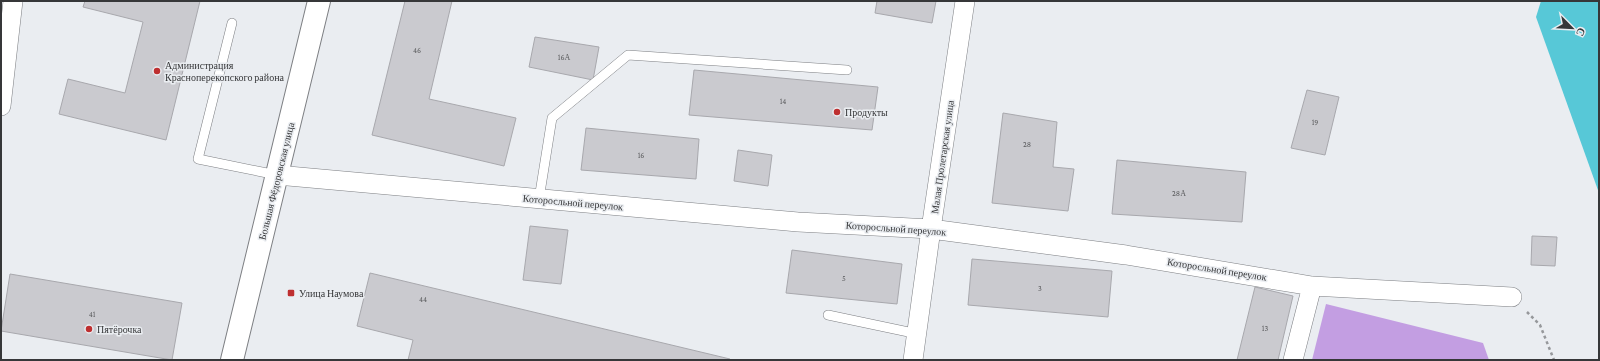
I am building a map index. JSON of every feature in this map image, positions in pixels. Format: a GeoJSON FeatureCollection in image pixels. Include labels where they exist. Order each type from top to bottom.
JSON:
{"type":"FeatureCollection","features":[{"type":"Feature","properties":{"kind":"main road","name":"Большая Фёдоровская улица"},"geometry":{"type":"LineString","coordinates":[[232,360],[319,1]]}},
{"type":"Feature","properties":{"kind":"street"},"geometry":{"type":"LineString","coordinates":[[1,106],[13,1]]}},
{"type":"Feature","properties":{"kind":"street","name":"Малая Пролетарская улица"},"geometry":{"type":"LineString","coordinates":[[913,360],[918,334],[931,229],[965,1]]}},
{"type":"Feature","properties":{"kind":"street","name":"Которосльной переулок"},"geometry":{"type":"LineString","coordinates":[[277,176],[798,222],[931,229],[1126,255],[1312,286],[1512,297]]}},
{"type":"Feature","properties":{"kind":"street"},"geometry":{"type":"LineString","coordinates":[[1293,360],[1312,286]]}},
{"type":"Feature","properties":{"kind":"lane"},"geometry":{"type":"LineString","coordinates":[[232,23],[198,159],[277,176]]}},
{"type":"Feature","properties":{"kind":"lane"},"geometry":{"type":"LineString","coordinates":[[539,199],[552,118],[628,55],[847,70]]}},
{"type":"Feature","properties":{"kind":"lane"},"geometry":{"type":"LineString","coordinates":[[828,315],[918,334]]}},
{"type":"Feature","properties":{"kind":"path"},"geometry":{"type":"LineString","coordinates":[[1512,297],[1540,325],[1554,360]]}},
{"type":"Feature","properties":{"kind":"shaded area"},"geometry":{"type":"Polygon","coordinates":[[[1326,304],[1483,343],[1489,360],[1312,360],[1326,304]]]}},
{"type":"Feature","properties":{"kind":"water"},"geometry":{"type":"Polygon","coordinates":[[[1541,1],[1599,1],[1599,193],[1536,17],[1541,1]]]}},
{"type":"Feature","properties":{"kind":"building","name":"Администрация Красноперекопского района"},"geometry":{"type":"Polygon","coordinates":[[[85,1],[200,1],[166,140],[59,114],[68,79],[125,93],[143,22],[83,7],[85,1]]]}},
{"type":"Feature","properties":{"kind":"building"},"geometry":{"type":"Polygon","coordinates":[[[405,1],[452,1],[429,99],[516,118],[504,166],[372,135],[405,1]]]}},
{"type":"Feature","properties":{"kind":"building"},"geometry":{"type":"Polygon","coordinates":[[[877,1],[936,1],[932,23],[875,13],[877,1]]]}},
{"type":"Feature","properties":{"kind":"building"},"geometry":{"type":"Polygon","coordinates":[[[535,37],[599,47],[593,80],[529,67],[535,37]]]}},
{"type":"Feature","properties":{"kind":"building"},"geometry":{"type":"Polygon","coordinates":[[[694,70],[878,87],[872,130],[689,115],[694,70]]]}},
{"type":"Feature","properties":{"kind":"building"},"geometry":{"type":"Polygon","coordinates":[[[1307,90],[1339,97],[1325,155],[1291,148],[1307,90]]]}},
{"type":"Feature","properties":{"kind":"building"},"geometry":{"type":"Polygon","coordinates":[[[1003,113],[1057,122],[1053,167],[1074,169],[1068,211],[992,203],[1003,113]]]}},
{"type":"Feature","properties":{"kind":"building"},"geometry":{"type":"Polygon","coordinates":[[[586,128],[699,139],[696,179],[581,170],[586,128]]]}},
{"type":"Feature","properties":{"kind":"building"},"geometry":{"type":"Polygon","coordinates":[[[738,150],[772,155],[768,186],[734,181],[738,150]]]}},
{"type":"Feature","properties":{"kind":"building"},"geometry":{"type":"Polygon","coordinates":[[[1117,160],[1246,172],[1242,222],[1112,214],[1117,160]]]}},
{"type":"Feature","properties":{"kind":"building"},"geometry":{"type":"Polygon","coordinates":[[[530,226],[568,230],[561,284],[523,280],[530,226]]]}},
{"type":"Feature","properties":{"kind":"building"},"geometry":{"type":"Polygon","coordinates":[[[1532,236],[1557,237],[1555,266],[1531,265],[1532,236]]]}},
{"type":"Feature","properties":{"kind":"building"},"geometry":{"type":"Polygon","coordinates":[[[792,250],[902,264],[897,304],[786,293],[792,250]]]}},
{"type":"Feature","properties":{"kind":"building"},"geometry":{"type":"Polygon","coordinates":[[[972,259],[1112,271],[1108,317],[968,305],[972,259]]]}},
{"type":"Feature","properties":{"kind":"building"},"geometry":{"type":"Polygon","coordinates":[[[370,273],[730,360],[408,360],[413,340],[357,326],[370,273]]]}},
{"type":"Feature","properties":{"kind":"building"},"geometry":{"type":"Polygon","coordinates":[[[10,274],[182,303],[172,360],[1,331],[10,274]]]}},
{"type":"Feature","properties":{"kind":"building"},"geometry":{"type":"Polygon","coordinates":[[[1255,287],[1293,296],[1278,360],[1237,360],[1255,287]]]}},
{"type":"Feature","properties":{"kind":"place","name":"Администрация Красноперекопского района"},"geometry":{"type":"Point","coordinates":[157,71]}},
{"type":"Feature","properties":{"kind":"place","name":"Продукты"},"geometry":{"type":"Point","coordinates":[837,112]}},
{"type":"Feature","properties":{"kind":"place","name":"Улица Наумова"},"geometry":{"type":"Point","coordinates":[291,293]}},
{"type":"Feature","properties":{"kind":"place","name":"Пятёрочка"},"geometry":{"type":"Point","coordinates":[89,329]}}]}
